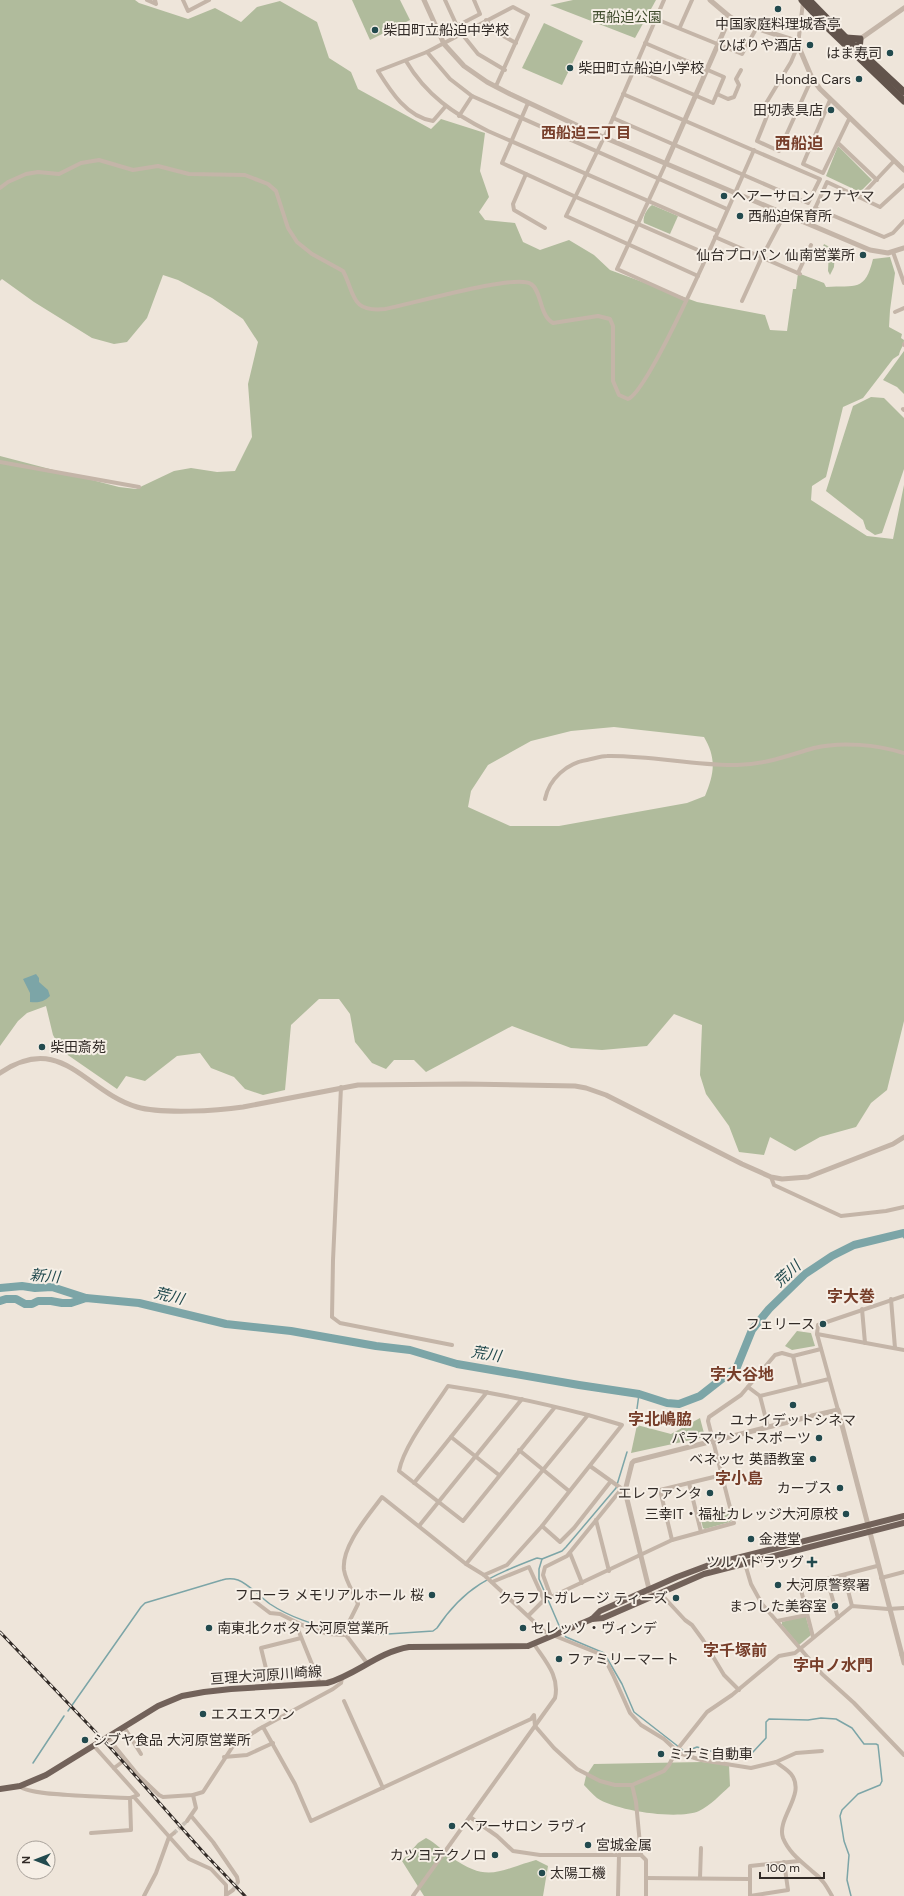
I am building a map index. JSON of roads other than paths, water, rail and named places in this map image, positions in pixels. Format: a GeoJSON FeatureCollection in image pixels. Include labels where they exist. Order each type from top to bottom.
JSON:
{"type":"FeatureCollection","features":[{"type":"Feature","properties":{"kind":"highway"},"geometry":{"type":"LineString","coordinates":[[805,1],[904,92]]}},
{"type":"Feature","properties":{"kind":"highway"},"geometry":{"type":"LineString","coordinates":[[805,1],[828,28],[904,101]]}},
{"type":"Feature","properties":{"kind":"highway"},"geometry":{"type":"LineString","coordinates":[[846,38],[860,39],[859,50]]}},
{"type":"Feature","properties":{"kind":"main road","name":"亘理大河原川崎線"},"geometry":{"type":"LineString","coordinates":[[868,1529],[904,1516]]}},
{"type":"Feature","properties":{"kind":"main road","name":"亘理大河原川崎線"},"geometry":{"type":"LineString","coordinates":[[0,1789],[20,1786],[46,1775],[158,1706],[182,1696],[204,1692],[270,1685],[320,1684],[342,1678],[388,1652],[409,1647],[513,1647],[534,1644],[592,1618],[600,1611],[696,1570],[868,1529],[904,1523]]}},
{"type":"Feature","properties":{"kind":"main road","name":"亘理大河原川崎線"},"geometry":{"type":"LineString","coordinates":[[592,1618],[603,1618],[704,1574],[743,1560]]}},
{"type":"Feature","properties":{"kind":"street"},"geometry":{"type":"LineString","coordinates":[[147,0],[156,4],[155,0]]}},
{"type":"Feature","properties":{"kind":"street"},"geometry":{"type":"LineString","coordinates":[[183,0],[188,11],[209,0]]}},
{"type":"Feature","properties":{"kind":"street"},"geometry":{"type":"LineString","coordinates":[[424,0],[444,44],[464,66],[496,86],[528,103],[604,138],[666,163],[734,194],[870,250],[893,252],[904,248]]}},
{"type":"Feature","properties":{"kind":"street"},"geometry":{"type":"LineString","coordinates":[[445,0],[457,26],[480,14],[474,0]]}},
{"type":"Feature","properties":{"kind":"street"},"geometry":{"type":"LineString","coordinates":[[664,0],[604,138],[566,216],[698,276]]}},
{"type":"Feature","properties":{"kind":"street"},"geometry":{"type":"LineString","coordinates":[[680,27],[692,0]]}},
{"type":"Feature","properties":{"kind":"street"},"geometry":{"type":"LineString","coordinates":[[710,0],[730,17],[756,29],[790,39],[798,44],[812,78],[830,100],[904,170]]}},
{"type":"Feature","properties":{"kind":"street"},"geometry":{"type":"LineString","coordinates":[[805,1],[798,44],[791,62],[765,106],[769,111],[758,141],[779,151],[812,78]]}},
{"type":"Feature","properties":{"kind":"street"},"geometry":{"type":"LineString","coordinates":[[445,107],[433,121],[411,112],[392,93],[378,71],[406,61],[444,44],[486,20],[513,7],[528,15],[505,70],[496,86]]}},
{"type":"Feature","properties":{"kind":"street"},"geometry":{"type":"LineString","coordinates":[[860,39],[904,8]]}},
{"type":"Feature","properties":{"kind":"street"},"geometry":{"type":"LineString","coordinates":[[686,300],[618,269],[730,17]]}},
{"type":"Feature","properties":{"kind":"street"},"geometry":{"type":"LineString","coordinates":[[656,19],[680,27],[742,54],[756,29]]}},
{"type":"Feature","properties":{"kind":"street"},"geometry":{"type":"LineString","coordinates":[[486,20],[496,32],[516,43]]}},
{"type":"Feature","properties":{"kind":"street"},"geometry":{"type":"LineString","coordinates":[[462,34],[478,54],[505,70]]}},
{"type":"Feature","properties":{"kind":"street"},"geometry":{"type":"LineString","coordinates":[[634,69],[712,103],[717,94],[724,77],[645,43]]}},
{"type":"Feature","properties":{"kind":"street"},"geometry":{"type":"LineString","coordinates":[[427,52],[450,79],[472,96],[728,209]]}},
{"type":"Feature","properties":{"kind":"street"},"geometry":{"type":"LineString","coordinates":[[406,61],[421,84],[445,107],[459,116],[488,131],[717,231]]}},
{"type":"Feature","properties":{"kind":"street"},"geometry":{"type":"LineString","coordinates":[[717,94],[728,99],[734,97],[739,85],[736,79],[741,70]]}},
{"type":"Feature","properties":{"kind":"street"},"geometry":{"type":"LineString","coordinates":[[613,118],[808,203],[820,179],[623,94]]}},
{"type":"Feature","properties":{"kind":"street"},"geometry":{"type":"LineString","coordinates":[[459,116],[472,96]]}},
{"type":"Feature","properties":{"kind":"street"},"geometry":{"type":"LineString","coordinates":[[830,100],[803,164],[823,173],[849,119]]}},
{"type":"Feature","properties":{"kind":"street"},"geometry":{"type":"LineString","coordinates":[[528,103],[502,162],[576,197],[639,223],[707,254]]}},
{"type":"Feature","properties":{"kind":"street"},"geometry":{"type":"LineString","coordinates":[[838,143],[877,180]]}},
{"type":"Feature","properties":{"kind":"street"},"geometry":{"type":"LineString","coordinates":[[0,188],[15,178],[26,174],[38,172],[59,174],[81,163],[99,160],[107,161],[134,170],[148,166],[163,166],[182,173],[235,174],[256,178],[268,184],[276,191],[285,221],[292,236],[312,254],[343,271],[353,298],[366,308],[385,310],[496,284],[528,282],[533,285],[546,316],[553,322],[598,316],[610,319],[613,326],[613,381],[619,395],[626,398],[634,396],[648,376],[698,276],[754,150]]}},
{"type":"Feature","properties":{"kind":"street"},"geometry":{"type":"LineString","coordinates":[[860,197],[894,161]]}},
{"type":"Feature","properties":{"kind":"street"},"geometry":{"type":"LineString","coordinates":[[526,174],[513,204],[514,210],[545,228]]}},
{"type":"Feature","properties":{"kind":"street"},"geometry":{"type":"LineString","coordinates":[[808,224],[827,182],[880,207],[904,185]]}},
{"type":"Feature","properties":{"kind":"street"},"geometry":{"type":"LineString","coordinates":[[815,208],[884,237],[893,233],[904,221]]}},
{"type":"Feature","properties":{"kind":"street"},"geometry":{"type":"LineString","coordinates":[[742,301],[762,257],[780,223]]}},
{"type":"Feature","properties":{"kind":"street"},"geometry":{"type":"LineString","coordinates":[[715,237],[799,274],[811,245]]}},
{"type":"Feature","properties":{"kind":"street"},"geometry":{"type":"LineString","coordinates":[[893,252],[903,275],[904,283]]}},
{"type":"Feature","properties":{"kind":"street"},"geometry":{"type":"LineString","coordinates":[[895,312],[904,308]]}},
{"type":"Feature","properties":{"kind":"street"},"geometry":{"type":"LineString","coordinates":[[0,462],[139,487]]}},
{"type":"Feature","properties":{"kind":"street"},"geometry":{"type":"LineString","coordinates":[[545,799],[548,787],[560,774],[574,764],[606,756],[645,757],[720,765],[764,763],[814,748],[831,745],[877,747],[904,753]]}},
{"type":"Feature","properties":{"kind":"street"},"geometry":{"type":"LineString","coordinates":[[0,1073],[28,1060],[53,1060],[73,1068],[117,1098],[129,1104],[145,1109],[166,1110],[237,1108],[341,1087],[358,1085],[564,1085],[586,1088],[606,1095],[771,1177],[782,1179],[808,1177],[893,1144],[904,1137]]}},
{"type":"Feature","properties":{"kind":"street"},"geometry":{"type":"LineString","coordinates":[[341,1087],[333,1260],[332,1317],[340,1323],[452,1345]]}},
{"type":"Feature","properties":{"kind":"street"},"geometry":{"type":"LineString","coordinates":[[771,1177],[774,1185],[841,1216],[886,1211],[904,1207]]}},
{"type":"Feature","properties":{"kind":"street"},"geometry":{"type":"LineString","coordinates":[[904,1296],[891,1299],[818,1325],[817,1334],[830,1379],[888,1609],[903,1655],[904,1663]]}},
{"type":"Feature","properties":{"kind":"street"},"geometry":{"type":"LineString","coordinates":[[891,1299],[895,1348]]}},
{"type":"Feature","properties":{"kind":"street"},"geometry":{"type":"LineString","coordinates":[[862,1309],[865,1343]]}},
{"type":"Feature","properties":{"kind":"street"},"geometry":{"type":"LineString","coordinates":[[817,1334],[904,1350]]}},
{"type":"Feature","properties":{"kind":"street"},"geometry":{"type":"LineString","coordinates":[[623,1490],[619,1492],[570,1553],[567,1556],[549,1564],[543,1572],[551,1597],[641,1556],[672,1540],[734,1523],[708,1420],[709,1417],[741,1395],[775,1355],[782,1353],[793,1356],[821,1349]]}},
{"type":"Feature","properties":{"kind":"street"},"geometry":{"type":"LineString","coordinates":[[793,1356],[800,1386]]}},
{"type":"Feature","properties":{"kind":"street"},"geometry":{"type":"LineString","coordinates":[[760,1396],[830,1379]]}},
{"type":"Feature","properties":{"kind":"street"},"geometry":{"type":"LineString","coordinates":[[485,1576],[508,1565],[542,1526],[622,1425],[588,1415],[555,1407],[522,1399],[448,1386],[421,1426],[401,1462],[399,1471],[463,1521],[555,1407]]}},
{"type":"Feature","properties":{"kind":"street"},"geometry":{"type":"LineString","coordinates":[[748,1387],[760,1396],[768,1427]]}},
{"type":"Feature","properties":{"kind":"street"},"geometry":{"type":"LineString","coordinates":[[414,1483],[488,1392]]}},
{"type":"Feature","properties":{"kind":"street"},"geometry":{"type":"LineString","coordinates":[[419,1526],[522,1399]]}},
{"type":"Feature","properties":{"kind":"street"},"geometry":{"type":"LineString","coordinates":[[651,1597],[623,1490],[634,1461],[838,1410]]}},
{"type":"Feature","properties":{"kind":"street"},"geometry":{"type":"LineString","coordinates":[[466,1564],[588,1415]]}},
{"type":"Feature","properties":{"kind":"street"},"geometry":{"type":"LineString","coordinates":[[451,1437],[499,1475]]}},
{"type":"Feature","properties":{"kind":"street"},"geometry":{"type":"LineString","coordinates":[[519,1450],[569,1491]]}},
{"type":"Feature","properties":{"kind":"street"},"geometry":{"type":"LineString","coordinates":[[590,1466],[623,1490]]}},
{"type":"Feature","properties":{"kind":"street"},"geometry":{"type":"LineString","coordinates":[[672,1540],[660,1490],[722,1475]]}},
{"type":"Feature","properties":{"kind":"street"},"geometry":{"type":"LineString","coordinates":[[542,1526],[560,1542],[574,1528],[611,1482]]}},
{"type":"Feature","properties":{"kind":"street"},"geometry":{"type":"LineString","coordinates":[[689,1483],[701,1532]]}},
{"type":"Feature","properties":{"kind":"street"},"geometry":{"type":"LineString","coordinates":[[367,1663],[346,1635],[346,1628],[358,1604],[344,1570],[345,1560],[353,1538],[382,1497],[466,1564],[485,1576],[529,1615],[545,1632],[559,1633],[600,1654],[606,1661],[630,1713],[642,1725],[664,1739],[677,1750],[701,1760],[742,1768],[758,1767],[776,1762],[796,1753],[822,1752]]}},
{"type":"Feature","properties":{"kind":"street"},"geometry":{"type":"LineString","coordinates":[[596,1520],[609,1571]]}},
{"type":"Feature","properties":{"kind":"street"},"geometry":{"type":"LineString","coordinates":[[570,1553],[582,1583]]}},
{"type":"Feature","properties":{"kind":"street"},"geometry":{"type":"LineString","coordinates":[[743,1560],[751,1584],[762,1604],[822,1674],[854,1702],[904,1755]]}},
{"type":"Feature","properties":{"kind":"street"},"geometry":{"type":"LineString","coordinates":[[813,1637],[800,1586],[877,1566]]}},
{"type":"Feature","properties":{"kind":"street"},"geometry":{"type":"LineString","coordinates":[[491,1582],[529,1567],[544,1600],[529,1615]]}},
{"type":"Feature","properties":{"kind":"street"},"geometry":{"type":"LineString","coordinates":[[880,1578],[904,1572]]}},
{"type":"Feature","properties":{"kind":"street"},"geometry":{"type":"LineString","coordinates":[[844,1575],[852,1606]]}},
{"type":"Feature","properties":{"kind":"street"},"geometry":{"type":"LineString","coordinates":[[827,1579],[838,1618]]}},
{"type":"Feature","properties":{"kind":"street"},"geometry":{"type":"LineString","coordinates":[[660,1593],[685,1620],[692,1625],[724,1675],[738,1690]]}},
{"type":"Feature","properties":{"kind":"street"},"geometry":{"type":"LineString","coordinates":[[253,1600],[270,1613],[280,1614],[294,1622],[328,1634],[346,1635]]}},
{"type":"Feature","properties":{"kind":"street"},"geometry":{"type":"LineString","coordinates":[[263,1727],[295,1784],[311,1821],[531,1719],[534,1715],[535,1726],[554,1748],[577,1769],[600,1781],[615,1785],[632,1785],[664,1771],[677,1750],[707,1712],[738,1690],[779,1656],[795,1653],[852,1606],[888,1609],[904,1608]]}},
{"type":"Feature","properties":{"kind":"street"},"geometry":{"type":"LineString","coordinates":[[777,1621],[807,1615]]}},
{"type":"Feature","properties":{"kind":"street"},"geometry":{"type":"LineString","coordinates":[[294,1622],[320,1684]]}},
{"type":"Feature","properties":{"kind":"street"},"geometry":{"type":"LineString","coordinates":[[270,1685],[261,1648],[301,1638]]}},
{"type":"Feature","properties":{"kind":"street"},"geometry":{"type":"LineString","coordinates":[[413,1896],[553,1702],[556,1692],[553,1674],[534,1644]]}},
{"type":"Feature","properties":{"kind":"street"},"geometry":{"type":"LineString","coordinates":[[108,1738],[138,1775],[160,1795],[164,1797],[193,1795],[203,1792],[208,1786],[224,1757],[233,1746],[263,1727],[333,1689],[341,1682],[342,1678]]}},
{"type":"Feature","properties":{"kind":"street"},"geometry":{"type":"LineString","coordinates":[[344,1701],[383,1788]]}},
{"type":"Feature","properties":{"kind":"street"},"geometry":{"type":"LineString","coordinates":[[124,1727],[141,1754]]}},
{"type":"Feature","properties":{"kind":"street"},"geometry":{"type":"LineString","coordinates":[[224,1757],[247,1755],[273,1743]]}},
{"type":"Feature","properties":{"kind":"street"},"geometry":{"type":"LineString","coordinates":[[20,1786],[25,1790],[55,1794],[132,1797],[138,1795],[94,1746]]}},
{"type":"Feature","properties":{"kind":"street"},"geometry":{"type":"LineString","coordinates":[[114,1768],[125,1760]]}},
{"type":"Feature","properties":{"kind":"street"},"geometry":{"type":"LineString","coordinates":[[776,1762],[791,1774],[795,1783],[794,1801],[784,1821],[782,1836],[799,1861],[823,1882],[832,1896]]}},
{"type":"Feature","properties":{"kind":"street"},"geometry":{"type":"LineString","coordinates":[[632,1785],[636,1802],[640,1855]]}},
{"type":"Feature","properties":{"kind":"street"},"geometry":{"type":"LineString","coordinates":[[187,1821],[192,1817],[196,1808],[193,1795]]}},
{"type":"Feature","properties":{"kind":"street"},"geometry":{"type":"LineString","coordinates":[[90,1834],[131,1830],[132,1797]]}},
{"type":"Feature","properties":{"kind":"street"},"geometry":{"type":"LineString","coordinates":[[132,1797],[189,1859],[211,1869],[226,1885],[226,1896]]}},
{"type":"Feature","properties":{"kind":"street"},"geometry":{"type":"LineString","coordinates":[[192,1817],[213,1842],[237,1877],[238,1882]]}},
{"type":"Feature","properties":{"kind":"street"},"geometry":{"type":"LineString","coordinates":[[470,1817],[497,1836],[513,1851],[540,1855],[640,1855],[646,1860],[646,1896]]}},
{"type":"Feature","properties":{"kind":"street"},"geometry":{"type":"LineString","coordinates":[[144,1896],[156,1874],[169,1837],[174,1833]]}},
{"type":"Feature","properties":{"kind":"street"},"geometry":{"type":"LineString","coordinates":[[700,1878],[701,1848]]}},
{"type":"Feature","properties":{"kind":"street"},"geometry":{"type":"LineString","coordinates":[[618,1896],[619,1855]]}},
{"type":"Feature","properties":{"kind":"street"},"geometry":{"type":"LineString","coordinates":[[784,1862],[788,1890],[750,1896],[750,1866],[784,1862],[799,1861]]}},
{"type":"Feature","properties":{"kind":"street"},"geometry":{"type":"LineString","coordinates":[[646,1878],[750,1879]]}},
{"type":"Feature","properties":{"kind":"street"},"geometry":{"type":"LineString","coordinates":[[226,1896],[233,1890]]}},
{"type":"Feature","properties":{"kind":"water"},"geometry":{"type":"Polygon","coordinates":[[[36,974],[39,978],[39,982],[48,990],[50,996],[41,1002],[30,1002],[30,993],[23,979],[36,974]]]}},
{"type":"Feature","properties":{"kind":"waterway","name":"荒川"},"geometry":{"type":"LineString","coordinates":[[0,1301],[6,1299],[16,1299],[25,1304],[32,1304],[38,1301],[71,1303],[86,1298],[139,1303],[226,1324],[291,1331],[376,1346],[410,1350],[457,1364],[639,1394],[667,1403],[679,1404],[700,1396],[737,1367],[752,1330],[769,1309],[805,1274],[832,1256],[854,1245],[904,1233]]}},
{"type":"Feature","properties":{"kind":"waterway","name":"荒川"},"geometry":{"type":"LineString","coordinates":[[902,1234],[904,1238]]}},
{"type":"Feature","properties":{"kind":"waterway","name":"新川"},"geometry":{"type":"LineString","coordinates":[[0,1288],[22,1286],[35,1288],[52,1287],[86,1298]]}},
{"type":"Feature","properties":{"kind":"waterway"},"geometry":{"type":"LineString","coordinates":[[636,1416],[639,1394]]}},
{"type":"Feature","properties":{"kind":"waterway"},"geometry":{"type":"LineString","coordinates":[[351,1634],[388,1634],[433,1631],[458,1602],[480,1584],[521,1564],[537,1558],[542,1559],[562,1551],[616,1488],[627,1452]]}},
{"type":"Feature","properties":{"kind":"waterway"},"geometry":{"type":"LineString","coordinates":[[542,1559],[539,1569],[539,1579],[561,1630]]}},
{"type":"Feature","properties":{"kind":"waterway"},"geometry":{"type":"LineString","coordinates":[[68,1711],[145,1603],[224,1579],[230,1578],[242,1582],[270,1604],[286,1613],[313,1624],[340,1632]]}},
{"type":"Feature","properties":{"kind":"waterway"},"geometry":{"type":"LineString","coordinates":[[563,1633],[566,1637],[604,1653],[622,1684],[634,1712],[684,1751],[697,1747],[721,1754],[735,1750],[753,1752],[766,1738],[766,1722],[769,1719],[836,1719],[852,1728],[864,1744],[878,1745],[882,1781],[880,1785],[858,1794],[842,1810],[840,1816],[844,1841],[849,1855],[847,1880],[851,1896]]}},
{"type":"Feature","properties":{"kind":"waterway"},"geometry":{"type":"LineString","coordinates":[[33,1763],[64,1716]]}},
{"type":"Feature","properties":{"kind":"tunnel"},"geometry":{"type":"LineString","coordinates":[[174,1833],[187,1821]]}},
{"type":"Feature","properties":{"kind":"tunnel"},"geometry":{"type":"LineString","coordinates":[[233,1890],[238,1882]]}},
{"type":"Feature","properties":{"kind":"railway"},"geometry":{"type":"LineString","coordinates":[[0,1632],[108,1745],[204,1853],[245,1896]]}},
{"type":"Feature","properties":{"kind":"place","name":"中国家庭料理城香亭"},"geometry":{"type":"Point","coordinates":[778,9]}},
{"type":"Feature","properties":{"kind":"place","name":"柴田町立船迫中学校"},"geometry":{"type":"Point","coordinates":[375,30]}},
{"type":"Feature","properties":{"kind":"place","name":"ひばりや酒店"},"geometry":{"type":"Point","coordinates":[810,45]}},
{"type":"Feature","properties":{"kind":"place","name":"はま寿司"},"geometry":{"type":"Point","coordinates":[890,53]}},
{"type":"Feature","properties":{"kind":"place","name":"柴田町立船迫小学校"},"geometry":{"type":"Point","coordinates":[570,68]}},
{"type":"Feature","properties":{"kind":"place","name":"Honda Cars"},"geometry":{"type":"Point","coordinates":[859,79]}},
{"type":"Feature","properties":{"kind":"place","name":"田切表具店"},"geometry":{"type":"Point","coordinates":[831,110]}},
{"type":"Feature","properties":{"kind":"place","name":"ヘアーサロン フナヤマ"},"geometry":{"type":"Point","coordinates":[724,196]}},
{"type":"Feature","properties":{"kind":"place","name":"西船迫保育所"},"geometry":{"type":"Point","coordinates":[740,216]}},
{"type":"Feature","properties":{"kind":"place","name":"仙台プロパン 仙南営業所"},"geometry":{"type":"Point","coordinates":[863,255]}},
{"type":"Feature","properties":{"kind":"place","name":"柴田斎苑"},"geometry":{"type":"Point","coordinates":[42,1047]}},
{"type":"Feature","properties":{"kind":"place","name":"フェリース"},"geometry":{"type":"Point","coordinates":[823,1324]}},
{"type":"Feature","properties":{"kind":"place","name":"ユナイデットシネマ"},"geometry":{"type":"Point","coordinates":[793,1405]}},
{"type":"Feature","properties":{"kind":"place","name":"パラマウントスポーツ"},"geometry":{"type":"Point","coordinates":[819,1438]}},
{"type":"Feature","properties":{"kind":"place","name":"ベネッセ 英語教室"},"geometry":{"type":"Point","coordinates":[813,1459]}},
{"type":"Feature","properties":{"kind":"place","name":"カーブス"},"geometry":{"type":"Point","coordinates":[840,1488]}},
{"type":"Feature","properties":{"kind":"place","name":"エレファンタ"},"geometry":{"type":"Point","coordinates":[710,1493]}},
{"type":"Feature","properties":{"kind":"place","name":"三幸IT・福祉カレッジ大河原校"},"geometry":{"type":"Point","coordinates":[846,1514]}},
{"type":"Feature","properties":{"kind":"place","name":"金港堂"},"geometry":{"type":"Point","coordinates":[751,1539]}},
{"type":"Feature","properties":{"kind":"place","name":"ツルハドラッグ"},"geometry":{"type":"Point","coordinates":[812,1562]}},
{"type":"Feature","properties":{"kind":"place","name":"大河原警察署"},"geometry":{"type":"Point","coordinates":[778,1585]}},
{"type":"Feature","properties":{"kind":"place","name":"フローラ メモリアルホール 桜"},"geometry":{"type":"Point","coordinates":[432,1595]}},
{"type":"Feature","properties":{"kind":"place","name":"クラフトガレージ ティーズ"},"geometry":{"type":"Point","coordinates":[676,1598]}},
{"type":"Feature","properties":{"kind":"place","name":"まつした美容室"},"geometry":{"type":"Point","coordinates":[835,1606]}},
{"type":"Feature","properties":{"kind":"place","name":"南東北クボタ 大河原営業所"},"geometry":{"type":"Point","coordinates":[209,1628]}},
{"type":"Feature","properties":{"kind":"place","name":"セレッソ・ヴィンデ"},"geometry":{"type":"Point","coordinates":[523,1628]}},
{"type":"Feature","properties":{"kind":"place","name":"ファミリーマート"},"geometry":{"type":"Point","coordinates":[559,1659]}},
{"type":"Feature","properties":{"kind":"place","name":"エスエスワン"},"geometry":{"type":"Point","coordinates":[203,1714]}},
{"type":"Feature","properties":{"kind":"place","name":"シブヤ食品 大河原営業所"},"geometry":{"type":"Point","coordinates":[85,1740]}},
{"type":"Feature","properties":{"kind":"place","name":"ミナミ自動車"},"geometry":{"type":"Point","coordinates":[661,1754]}},
{"type":"Feature","properties":{"kind":"place","name":"ヘアーサロン ラヴィ"},"geometry":{"type":"Point","coordinates":[452,1826]}},
{"type":"Feature","properties":{"kind":"place","name":"宮城金属"},"geometry":{"type":"Point","coordinates":[588,1845]}},
{"type":"Feature","properties":{"kind":"place","name":"カツヨテクノロ"},"geometry":{"type":"Point","coordinates":[495,1855]}},
{"type":"Feature","properties":{"kind":"place","name":"太陽工機"},"geometry":{"type":"Point","coordinates":[542,1873]}},
{"type":"Feature","properties":{"kind":"district","name":"西船迫三丁目"},"geometry":{"type":"Point","coordinates":[586,133]}},
{"type":"Feature","properties":{"kind":"district","name":"西船迫"},"geometry":{"type":"Point","coordinates":[799,143]}},
{"type":"Feature","properties":{"kind":"district","name":"字大巻"},"geometry":{"type":"Point","coordinates":[851,1296]}},
{"type":"Feature","properties":{"kind":"district","name":"字大谷地"},"geometry":{"type":"Point","coordinates":[742,1374]}},
{"type":"Feature","properties":{"kind":"district","name":"字北嶋脇"},"geometry":{"type":"Point","coordinates":[660,1419]}},
{"type":"Feature","properties":{"kind":"district","name":"字小島"},"geometry":{"type":"Point","coordinates":[739,1478]}},
{"type":"Feature","properties":{"kind":"district","name":"字千塚前"},"geometry":{"type":"Point","coordinates":[735,1650]}},
{"type":"Feature","properties":{"kind":"district","name":"字中ノ水門"},"geometry":{"type":"Point","coordinates":[833,1665]}},
{"type":"Feature","properties":{"kind":"park label","name":"西船迫公園"},"geometry":{"type":"Point","coordinates":[627,17]}}]}
